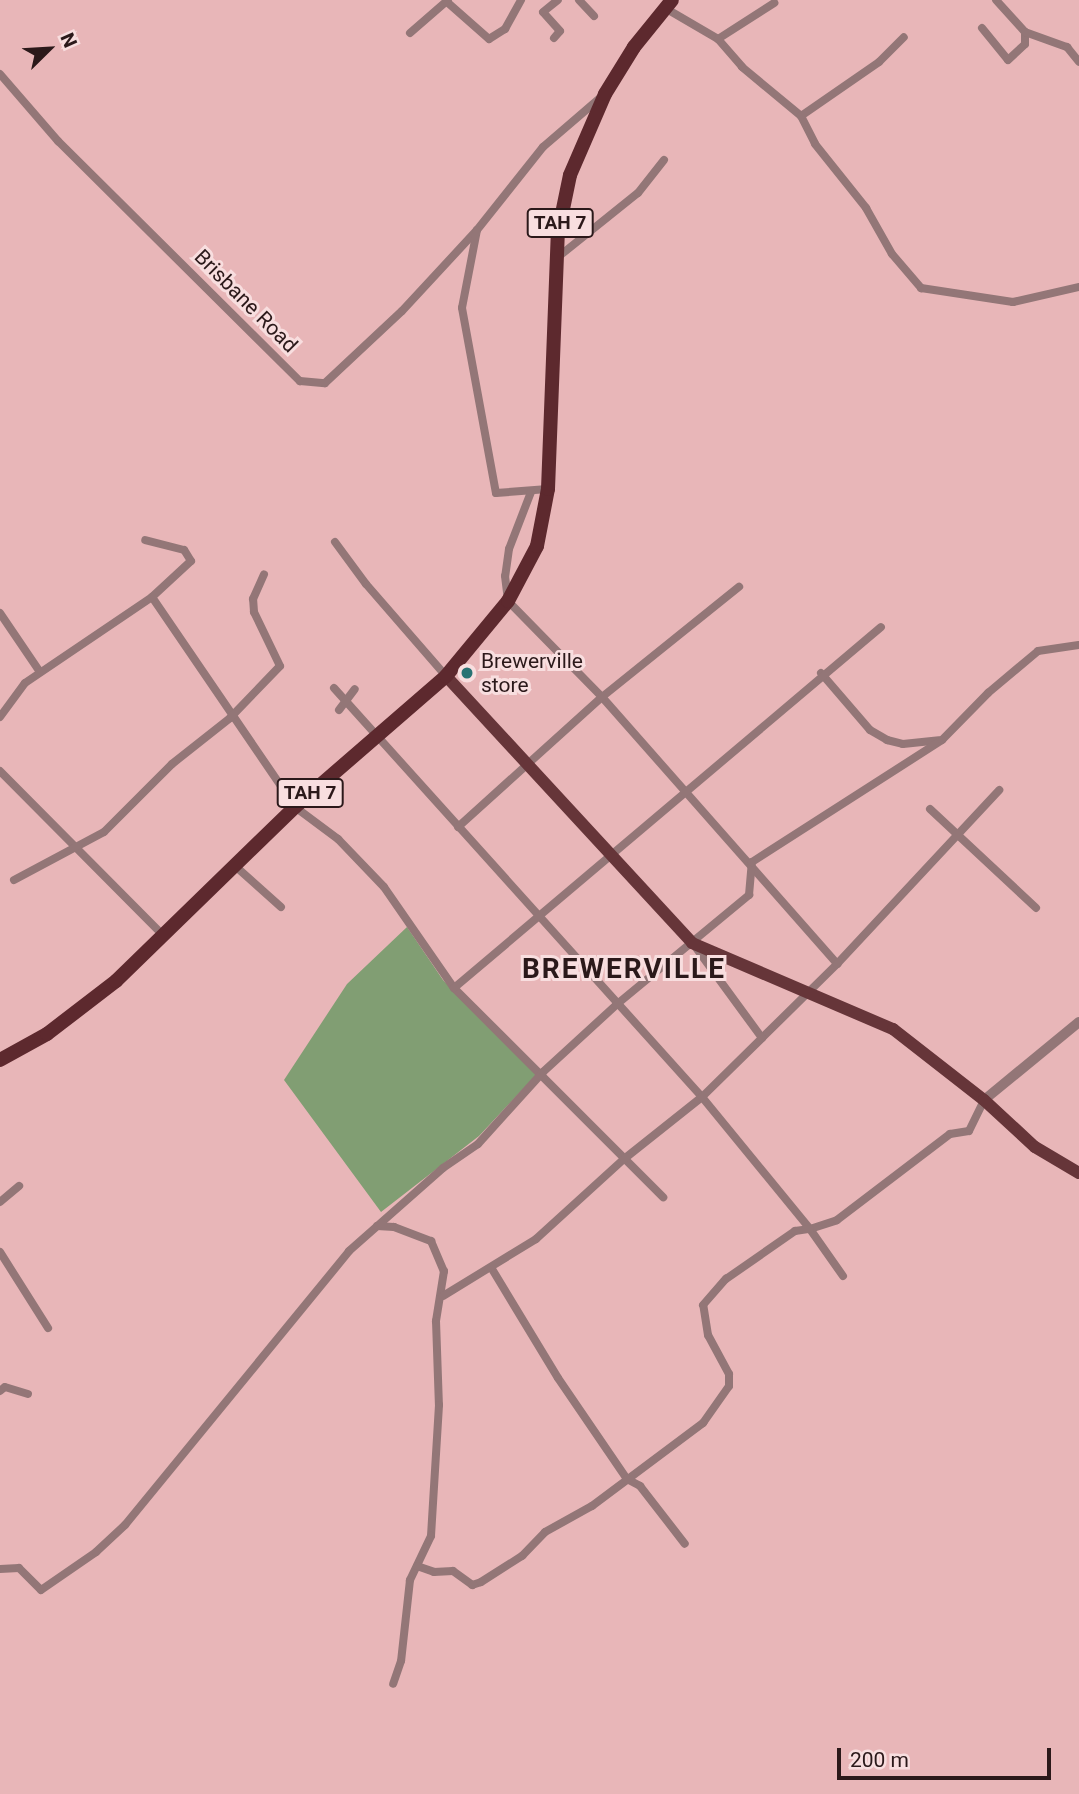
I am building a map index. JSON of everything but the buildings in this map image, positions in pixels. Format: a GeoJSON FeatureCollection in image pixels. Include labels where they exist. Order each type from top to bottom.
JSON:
{"type":"FeatureCollection","features":[{"type":"Feature","properties":{"kind":"highway","name":"TAH 7"},"geometry":{"type":"LineString","coordinates":[[0,1060],[80,1011],[295,807],[446,676],[508,601],[537,546],[548,489],[558,257],[570,175],[605,94],[668,4]]}},
{"type":"Feature","properties":{"kind":"main road"},"geometry":{"type":"LineString","coordinates":[[446,676],[692,943],[734,964],[811,990],[893,1029],[984,1100],[1035,1147],[1079,1173]]}},
{"type":"Feature","properties":{"kind":"street"},"geometry":{"type":"LineString","coordinates":[[410,33],[448,1],[489,39],[505,29],[521,0]]}},
{"type":"Feature","properties":{"kind":"street"},"geometry":{"type":"LineString","coordinates":[[554,38],[559,31],[543,12],[558,0]]}},
{"type":"Feature","properties":{"kind":"street"},"geometry":{"type":"LineString","coordinates":[[579,0],[594,16]]}},
{"type":"Feature","properties":{"kind":"street"},"geometry":{"type":"LineString","coordinates":[[996,0],[1025,32],[1067,47],[1079,62]]}},
{"type":"Feature","properties":{"kind":"street"},"geometry":{"type":"LineString","coordinates":[[718,39],[774,3]]}},
{"type":"Feature","properties":{"kind":"street"},"geometry":{"type":"LineString","coordinates":[[668,4],[718,39],[742,67],[801,116],[814,144],[866,208],[892,254],[922,288],[1013,302],[1079,287]]}},
{"type":"Feature","properties":{"kind":"street"},"geometry":{"type":"LineString","coordinates":[[982,28],[1008,60],[1020,53],[1025,32]]}},
{"type":"Feature","properties":{"kind":"street"},"geometry":{"type":"LineString","coordinates":[[801,116],[879,62],[904,37]]}},
{"type":"Feature","properties":{"kind":"street","name":"Brisbane Road"},"geometry":{"type":"LineString","coordinates":[[0,74],[58,141],[300,381],[325,383],[402,311],[477,230],[543,147],[605,94]]}},
{"type":"Feature","properties":{"kind":"street"},"geometry":{"type":"LineString","coordinates":[[558,257],[638,193],[664,160]]}},
{"type":"Feature","properties":{"kind":"street"},"geometry":{"type":"LineString","coordinates":[[477,230],[463,308],[479,416],[496,493],[548,489]]}},
{"type":"Feature","properties":{"kind":"street"},"geometry":{"type":"LineString","coordinates":[[531,492],[509,549],[505,576],[508,601],[602,696],[751,871],[838,964]]}},
{"type":"Feature","properties":{"kind":"street"},"geometry":{"type":"LineString","coordinates":[[0,717],[25,683],[152,597],[191,561],[184,550],[145,540]]}},
{"type":"Feature","properties":{"kind":"street"},"geometry":{"type":"LineString","coordinates":[[335,542],[366,584],[446,676]]}},
{"type":"Feature","properties":{"kind":"street"},"geometry":{"type":"LineString","coordinates":[[14,880],[104,832],[172,764],[230,719],[280,666],[254,612],[253,598],[264,574]]}},
{"type":"Feature","properties":{"kind":"street"},"geometry":{"type":"LineString","coordinates":[[458,827],[602,696],[739,587]]}},
{"type":"Feature","properties":{"kind":"street"},"geometry":{"type":"LineString","coordinates":[[152,597],[230,719],[262,755],[295,807],[338,839],[384,887],[454,988],[543,1072],[663,1197]]}},
{"type":"Feature","properties":{"kind":"street"},"geometry":{"type":"LineString","coordinates":[[0,613],[40,672]]}},
{"type":"Feature","properties":{"kind":"street"},"geometry":{"type":"LineString","coordinates":[[454,988],[821,673],[881,627]]}},
{"type":"Feature","properties":{"kind":"street"},"geometry":{"type":"LineString","coordinates":[[0,1569],[19,1568],[41,1590],[96,1552],[125,1525],[349,1251],[478,1144],[543,1072],[616,1005],[749,895],[752,862],[942,740],[988,693],[1038,651],[1079,645]]}},
{"type":"Feature","properties":{"kind":"street"},"geometry":{"type":"LineString","coordinates":[[821,673],[870,730],[887,740],[903,744],[942,740]]}},
{"type":"Feature","properties":{"kind":"street"},"geometry":{"type":"LineString","coordinates":[[334,688],[374,736],[540,915],[616,1005],[702,1097],[810,1229],[843,1276]]}},
{"type":"Feature","properties":{"kind":"street"},"geometry":{"type":"LineString","coordinates":[[339,710],[355,689]]}},
{"type":"Feature","properties":{"kind":"street"},"geometry":{"type":"LineString","coordinates":[[0,771],[162,934]]}},
{"type":"Feature","properties":{"kind":"street"},"geometry":{"type":"LineString","coordinates":[[443,1296],[492,1269],[536,1239],[624,1159],[702,1097],[838,964],[999,790]]}},
{"type":"Feature","properties":{"kind":"street"},"geometry":{"type":"LineString","coordinates":[[930,809],[1036,908]]}},
{"type":"Feature","properties":{"kind":"street"},"geometry":{"type":"LineString","coordinates":[[234,865],[281,907]]}},
{"type":"Feature","properties":{"kind":"street"},"geometry":{"type":"LineString","coordinates":[[692,943],[762,1038]]}},
{"type":"Feature","properties":{"kind":"street"},"geometry":{"type":"LineString","coordinates":[[417,1566],[434,1572],[453,1571],[472,1585],[481,1582],[522,1556],[545,1532],[582,1512],[703,1423],[729,1387],[729,1374],[702,1317],[704,1305],[714,1288],[794,1231],[837,1220],[950,1134],[969,1131],[984,1100],[1079,1022]]}},
{"type":"Feature","properties":{"kind":"street"},"geometry":{"type":"LineString","coordinates":[[0,1202],[19,1186]]}},
{"type":"Feature","properties":{"kind":"street"},"geometry":{"type":"LineString","coordinates":[[377,1226],[394,1227],[431,1241],[444,1270],[443,1296],[436,1321],[439,1405],[430,1536],[410,1580],[401,1661],[393,1684]]}},
{"type":"Feature","properties":{"kind":"street"},"geometry":{"type":"LineString","coordinates":[[0,1252],[48,1328]]}},
{"type":"Feature","properties":{"kind":"street"},"geometry":{"type":"LineString","coordinates":[[492,1269],[558,1378],[627,1479],[640,1486],[685,1544]]}},
{"type":"Feature","properties":{"kind":"street"},"geometry":{"type":"LineString","coordinates":[[0,1391],[5,1387],[28,1394]]}},
{"type":"Feature","properties":{"kind":"green space"},"geometry":{"type":"Polygon","coordinates":[[[407,927],[443,980],[537,1074],[479,1136],[381,1212],[284,1080],[347,984],[407,927]]]}},
{"type":"Feature","properties":{"kind":"place","name":"Brewerville store"},"geometry":{"type":"Point","coordinates":[467,673]}},
{"type":"Feature","properties":{"kind":"district","name":"BREWERVILLE"},"geometry":{"type":"Point","coordinates":[624,969]}}]}
